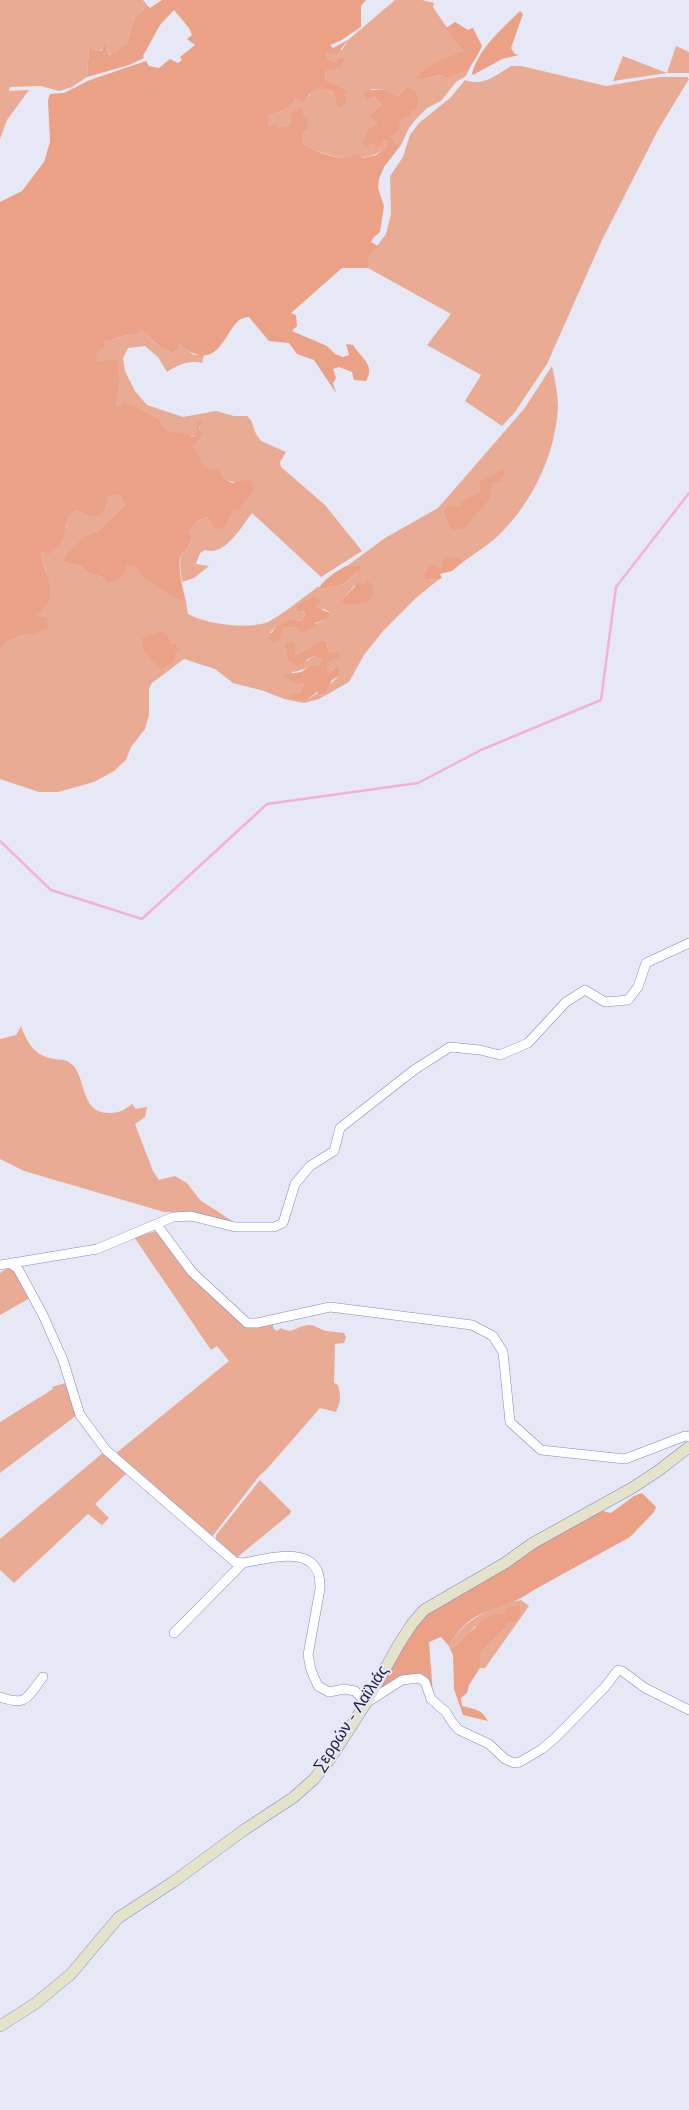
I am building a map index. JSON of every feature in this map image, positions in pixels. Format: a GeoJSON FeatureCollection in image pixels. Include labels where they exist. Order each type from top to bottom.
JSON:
{"type":"FeatureCollection","features":[{"type":"Feature","properties":{"kind":"main road","name":"Σερρών - Λαϊλιάς"},"geometry":{"type":"LineString","coordinates":[[0,2026],[42,1998],[71,1974],[118,1918],[294,1797],[314,1779],[330,1759],[366,1703],[398,1644],[424,1610],[505,1563],[533,1543],[632,1488],[689,1447]]}},
{"type":"Feature","properties":{"kind":"street"},"geometry":{"type":"LineString","coordinates":[[0,1265],[97,1249],[174,1217],[191,1216],[236,1227],[274,1227],[283,1223],[296,1184],[310,1166],[334,1151],[340,1128],[414,1070],[450,1047],[480,1050],[500,1055],[528,1043],[566,1002],[585,990],[605,1002],[628,1000],[638,987],[646,963],[689,943]]}},
{"type":"Feature","properties":{"kind":"street"},"geometry":{"type":"LineString","coordinates":[[157,1224],[192,1272],[247,1322],[257,1323],[330,1307],[472,1325],[493,1336],[503,1352],[510,1422],[541,1450],[625,1459],[685,1436],[689,1437]]}},
{"type":"Feature","properties":{"kind":"street"},"geometry":{"type":"LineString","coordinates":[[10,1263],[18,1269],[43,1315],[63,1360],[80,1415],[106,1450],[235,1562],[243,1563],[287,1556],[304,1557],[313,1564],[320,1578],[308,1655],[311,1670],[318,1686],[329,1692],[344,1689],[355,1691],[366,1703],[402,1680],[419,1678],[425,1682],[431,1699],[446,1712],[459,1730],[489,1744],[505,1759],[514,1762],[527,1757],[555,1738],[618,1670],[645,1688],[689,1710]]}},
{"type":"Feature","properties":{"kind":"street"},"geometry":{"type":"LineString","coordinates":[[174,1633],[243,1563]]}},
{"type":"Feature","properties":{"kind":"street"},"geometry":{"type":"LineString","coordinates":[[0,1696],[14,1702],[20,1702],[26,1698],[43,1677]]}},
{"type":"Feature","properties":{"kind":"shaded area"},"geometry":{"type":"Polygon","coordinates":[[[0,0],[143,0],[148,6],[135,16],[126,45],[124,43],[115,53],[111,55],[107,52],[108,45],[99,51],[89,47],[87,77],[72,87],[59,91],[41,86],[10,87],[9,91],[29,90],[7,120],[0,139],[0,0]]]}},
{"type":"Feature","properties":{"kind":"shaded area"},"geometry":{"type":"Polygon","coordinates":[[[162,0],[366,0],[361,6],[361,27],[340,41],[330,45],[333,48],[348,40],[337,54],[330,52],[326,54],[328,59],[334,62],[345,56],[346,59],[340,69],[326,71],[325,76],[327,81],[348,90],[345,94],[346,104],[340,108],[336,104],[332,91],[317,88],[302,101],[296,98],[289,108],[268,116],[268,123],[270,127],[275,123],[278,127],[289,127],[291,114],[302,107],[303,117],[307,119],[308,129],[302,135],[303,143],[330,156],[352,157],[358,154],[363,158],[376,155],[387,147],[387,141],[384,140],[375,149],[374,143],[367,146],[362,142],[366,137],[367,130],[377,123],[370,116],[382,105],[374,97],[367,99],[364,95],[365,90],[386,90],[398,96],[409,87],[416,92],[418,100],[417,109],[411,112],[411,116],[401,119],[398,130],[391,136],[396,143],[401,145],[384,167],[379,179],[378,188],[384,206],[380,232],[371,242],[378,246],[368,258],[368,268],[342,268],[291,313],[296,315],[297,326],[292,331],[327,346],[335,354],[343,357],[349,355],[346,344],[353,345],[366,362],[369,375],[366,381],[354,380],[352,372],[339,367],[333,369],[336,378],[333,383],[336,393],[314,360],[297,354],[289,343],[269,341],[249,317],[240,319],[222,344],[215,351],[206,355],[194,353],[178,344],[178,350],[173,353],[163,349],[141,329],[138,334],[104,341],[104,347],[98,351],[94,362],[117,359],[120,385],[116,406],[121,407],[124,403],[135,406],[159,419],[165,429],[192,437],[196,437],[197,423],[201,420],[202,424],[199,428],[202,433],[198,442],[192,446],[202,463],[208,469],[218,470],[223,478],[232,483],[246,480],[252,482],[251,495],[240,509],[234,509],[223,529],[214,528],[207,517],[199,520],[187,531],[192,538],[180,559],[181,580],[186,602],[173,597],[157,587],[138,571],[135,566],[127,565],[120,579],[108,583],[103,577],[90,574],[80,566],[63,562],[68,553],[86,535],[98,531],[125,505],[120,495],[109,495],[106,507],[99,516],[86,515],[76,510],[67,517],[65,534],[58,545],[49,554],[40,551],[50,586],[50,594],[44,609],[36,616],[46,618],[48,628],[35,634],[26,634],[8,641],[0,651],[0,202],[22,191],[44,162],[50,142],[48,100],[50,94],[64,93],[90,80],[146,61],[149,66],[159,68],[170,59],[178,63],[182,60],[180,57],[195,45],[187,39],[192,35],[189,28],[174,10],[160,25],[143,56],[144,58],[129,65],[87,77],[89,47],[99,51],[102,50],[104,44],[108,45],[107,52],[110,55],[115,53],[124,43],[126,45],[135,16],[148,6],[150,8],[162,0]]]}},
{"type":"Feature","properties":{"kind":"shaded area"},"geometry":{"type":"Polygon","coordinates":[[[395,0],[422,0],[434,3],[433,7],[463,51],[424,79],[442,75],[447,78],[472,63],[466,76],[456,82],[441,101],[427,108],[417,118],[409,128],[401,145],[396,143],[391,136],[405,89],[398,96],[386,90],[371,89],[374,97],[382,105],[371,116],[377,123],[367,130],[371,143],[374,143],[375,148],[384,140],[387,141],[387,147],[378,153],[368,156],[345,158],[322,153],[311,148],[303,143],[302,135],[308,129],[291,119],[292,124],[289,127],[270,127],[268,116],[289,108],[296,98],[309,96],[316,89],[321,88],[332,91],[336,104],[345,99],[345,93],[348,90],[327,81],[325,76],[326,71],[340,69],[346,59],[345,57],[334,62],[328,59],[326,54],[330,51],[342,50],[348,40],[395,0]]]}},
{"type":"Feature","properties":{"kind":"shaded area"},"geometry":{"type":"Polygon","coordinates":[[[520,11],[523,14],[511,48],[515,54],[519,55],[502,59],[473,75],[472,73],[480,55],[520,11]]]}},
{"type":"Feature","properties":{"kind":"shaded area"},"geometry":{"type":"Polygon","coordinates":[[[455,22],[468,30],[473,28],[482,46],[473,63],[463,71],[447,78],[441,75],[424,79],[416,78],[431,65],[463,51],[446,28],[455,22]]]}},
{"type":"Feature","properties":{"kind":"shaded area"},"geometry":{"type":"Polygon","coordinates":[[[676,46],[689,52],[689,73],[667,73],[676,46]]]}},
{"type":"Feature","properties":{"kind":"shaded area"},"geometry":{"type":"Polygon","coordinates":[[[623,56],[667,73],[613,81],[623,56]]]}},
{"type":"Feature","properties":{"kind":"shaded area"},"geometry":{"type":"Polygon","coordinates":[[[511,66],[521,66],[606,86],[659,77],[687,77],[689,79],[658,130],[602,240],[547,364],[515,412],[502,426],[465,401],[481,375],[427,345],[451,314],[368,268],[368,258],[386,234],[391,214],[390,176],[403,157],[410,135],[419,123],[450,98],[465,80],[472,82],[484,81],[511,66]]]}},
{"type":"Feature","properties":{"kind":"shaded area"},"geometry":{"type":"Polygon","coordinates":[[[141,328],[163,349],[173,353],[178,350],[178,344],[194,355],[204,355],[202,363],[184,364],[167,372],[158,357],[145,346],[128,348],[123,358],[125,371],[135,391],[147,405],[183,417],[216,411],[234,416],[247,416],[251,420],[256,434],[261,441],[286,452],[280,462],[281,467],[325,505],[362,551],[321,577],[252,513],[238,533],[226,545],[219,549],[205,550],[200,553],[196,564],[209,566],[194,578],[182,582],[181,559],[183,552],[192,539],[186,531],[199,520],[207,517],[214,528],[227,521],[234,509],[238,482],[225,480],[208,470],[191,446],[198,442],[201,420],[197,437],[194,437],[163,429],[159,419],[135,406],[121,408],[116,406],[120,385],[116,359],[94,363],[94,357],[104,341],[138,334],[141,328]]]}},
{"type":"Feature","properties":{"kind":"shaded area"},"geometry":{"type":"Polygon","coordinates":[[[552,366],[558,403],[556,426],[547,460],[523,507],[496,538],[463,562],[462,558],[442,562],[440,569],[437,568],[430,580],[438,580],[416,598],[383,631],[364,655],[349,682],[319,699],[304,703],[284,699],[264,691],[233,683],[215,669],[184,659],[152,683],[149,689],[149,715],[145,729],[131,747],[126,760],[114,771],[94,782],[58,792],[39,792],[0,779],[0,651],[8,641],[26,634],[35,634],[36,616],[47,574],[39,550],[67,527],[67,516],[76,510],[86,515],[106,507],[109,495],[120,495],[125,505],[98,531],[86,535],[63,562],[80,566],[90,574],[103,577],[127,564],[135,566],[138,571],[158,587],[173,597],[186,602],[188,614],[205,621],[238,626],[268,622],[319,586],[318,590],[344,584],[357,573],[351,566],[347,566],[385,538],[438,508],[524,409],[552,366]],[[494,477],[488,479],[479,491],[459,507],[447,508],[443,513],[450,529],[464,528],[481,507],[489,502],[488,485],[494,477]],[[365,580],[363,585],[354,586],[342,600],[367,604],[365,580]],[[306,602],[298,606],[305,614],[302,620],[298,621],[291,618],[277,625],[270,633],[281,636],[281,628],[295,627],[302,632],[307,631],[332,614],[324,609],[317,609],[306,602]],[[322,640],[295,655],[295,649],[285,647],[287,660],[307,661],[313,656],[322,660],[317,666],[291,672],[305,682],[299,694],[293,694],[307,700],[339,676],[333,669],[327,674],[327,664],[331,660],[332,653],[328,651],[327,642],[322,640]],[[170,644],[144,652],[165,666],[175,660],[175,651],[170,644]]]}},
{"type":"Feature","properties":{"kind":"shaded area"},"geometry":{"type":"Polygon","coordinates":[[[504,469],[505,473],[500,481],[489,485],[492,486],[489,502],[463,529],[450,529],[443,513],[447,507],[456,505],[459,507],[465,499],[479,491],[480,482],[504,469]]]}},
{"type":"Feature","properties":{"kind":"shaded area"},"geometry":{"type":"Polygon","coordinates":[[[447,557],[462,558],[463,562],[452,571],[440,574],[442,578],[438,580],[425,579],[425,572],[429,567],[435,565],[440,569],[442,562],[447,557]]]}},
{"type":"Feature","properties":{"kind":"shaded area"},"geometry":{"type":"Polygon","coordinates":[[[347,566],[360,566],[361,569],[344,584],[318,590],[330,576],[347,566]]]}},
{"type":"Feature","properties":{"kind":"shaded area"},"geometry":{"type":"Polygon","coordinates":[[[365,580],[371,584],[373,590],[373,596],[368,600],[367,604],[344,604],[342,600],[358,583],[363,585],[365,580]]]}},
{"type":"Feature","properties":{"kind":"shaded area"},"geometry":{"type":"Polygon","coordinates":[[[313,597],[320,601],[314,606],[332,614],[325,620],[315,623],[316,627],[303,633],[295,627],[282,628],[281,636],[275,643],[268,638],[277,625],[291,618],[298,621],[302,620],[305,614],[303,611],[296,611],[298,605],[313,597]]]}},
{"type":"Feature","properties":{"kind":"shaded area"},"geometry":{"type":"Polygon","coordinates":[[[163,631],[168,635],[170,644],[175,644],[179,649],[175,651],[175,660],[161,670],[144,652],[142,638],[163,631]]]}},
{"type":"Feature","properties":{"kind":"shaded area"},"geometry":{"type":"Polygon","coordinates":[[[322,640],[327,642],[328,651],[332,653],[338,651],[340,656],[327,664],[327,673],[339,666],[339,676],[332,680],[325,693],[320,694],[317,692],[307,700],[292,699],[290,696],[299,694],[305,682],[298,684],[282,675],[301,672],[310,666],[317,666],[322,660],[313,656],[298,666],[287,660],[285,647],[287,642],[295,644],[295,655],[322,640]]]}},
{"type":"Feature","properties":{"kind":"shaded area"},"geometry":{"type":"Polygon","coordinates":[[[21,1026],[29,1043],[37,1052],[47,1057],[67,1061],[75,1067],[92,1107],[108,1113],[118,1112],[132,1104],[136,1109],[147,1107],[145,1117],[135,1124],[153,1171],[159,1180],[175,1176],[187,1183],[200,1200],[235,1223],[183,1212],[164,1212],[24,1171],[0,1159],[0,1039],[16,1035],[21,1026]]]}},
{"type":"Feature","properties":{"kind":"shaded area"},"geometry":{"type":"Polygon","coordinates":[[[156,1231],[251,1325],[273,1325],[273,1328],[277,1331],[281,1328],[288,1331],[311,1325],[324,1330],[344,1333],[346,1337],[344,1343],[335,1344],[334,1383],[338,1385],[340,1396],[336,1412],[320,1408],[260,1475],[211,1538],[115,1454],[229,1361],[217,1346],[211,1350],[134,1237],[156,1231]]]}},
{"type":"Feature","properties":{"kind":"shaded area"},"geometry":{"type":"Polygon","coordinates":[[[9,1267],[13,1269],[30,1298],[0,1315],[0,1273],[9,1267]]]}},
{"type":"Feature","properties":{"kind":"shaded area"},"geometry":{"type":"Polygon","coordinates":[[[69,1382],[77,1415],[0,1473],[0,1422],[53,1389],[52,1387],[69,1382]]]}},
{"type":"Feature","properties":{"kind":"shaded area"},"geometry":{"type":"Polygon","coordinates":[[[104,1452],[128,1472],[95,1504],[109,1518],[102,1525],[88,1514],[14,1583],[0,1570],[0,1539],[104,1452]]]}},
{"type":"Feature","properties":{"kind":"shaded area"},"geometry":{"type":"Polygon","coordinates":[[[260,1480],[291,1511],[290,1514],[235,1559],[216,1540],[216,1535],[260,1480]]]}},
{"type":"Feature","properties":{"kind":"shaded area"},"geometry":{"type":"Polygon","coordinates":[[[642,1493],[656,1507],[654,1512],[630,1537],[521,1598],[488,1611],[468,1622],[458,1632],[449,1646],[441,1637],[429,1642],[433,1695],[422,1676],[408,1676],[396,1680],[374,1695],[419,1622],[436,1606],[511,1566],[525,1553],[599,1510],[611,1513],[634,1496],[642,1493]]]}},
{"type":"Feature","properties":{"kind":"shaded area"},"geometry":{"type":"Polygon","coordinates":[[[521,1600],[529,1606],[485,1668],[480,1668],[480,1654],[505,1629],[505,1614],[474,1627],[467,1637],[450,1649],[449,1646],[455,1636],[471,1621],[489,1610],[521,1600]]]}},
{"type":"Feature","properties":{"kind":"shaded area"},"geometry":{"type":"Polygon","coordinates":[[[520,1605],[520,1614],[515,1622],[507,1623],[505,1629],[480,1654],[480,1668],[469,1685],[467,1693],[461,1698],[462,1706],[480,1712],[488,1721],[463,1715],[454,1689],[453,1655],[450,1649],[488,1617],[495,1614],[505,1614],[506,1608],[520,1605]]]}},
{"type":"Feature","properties":{"kind":"waterway"},"geometry":{"type":"LineString","coordinates":[[0,841],[51,890],[142,919],[267,804],[418,783],[481,750],[601,700],[616,587],[689,493]]}}]}
